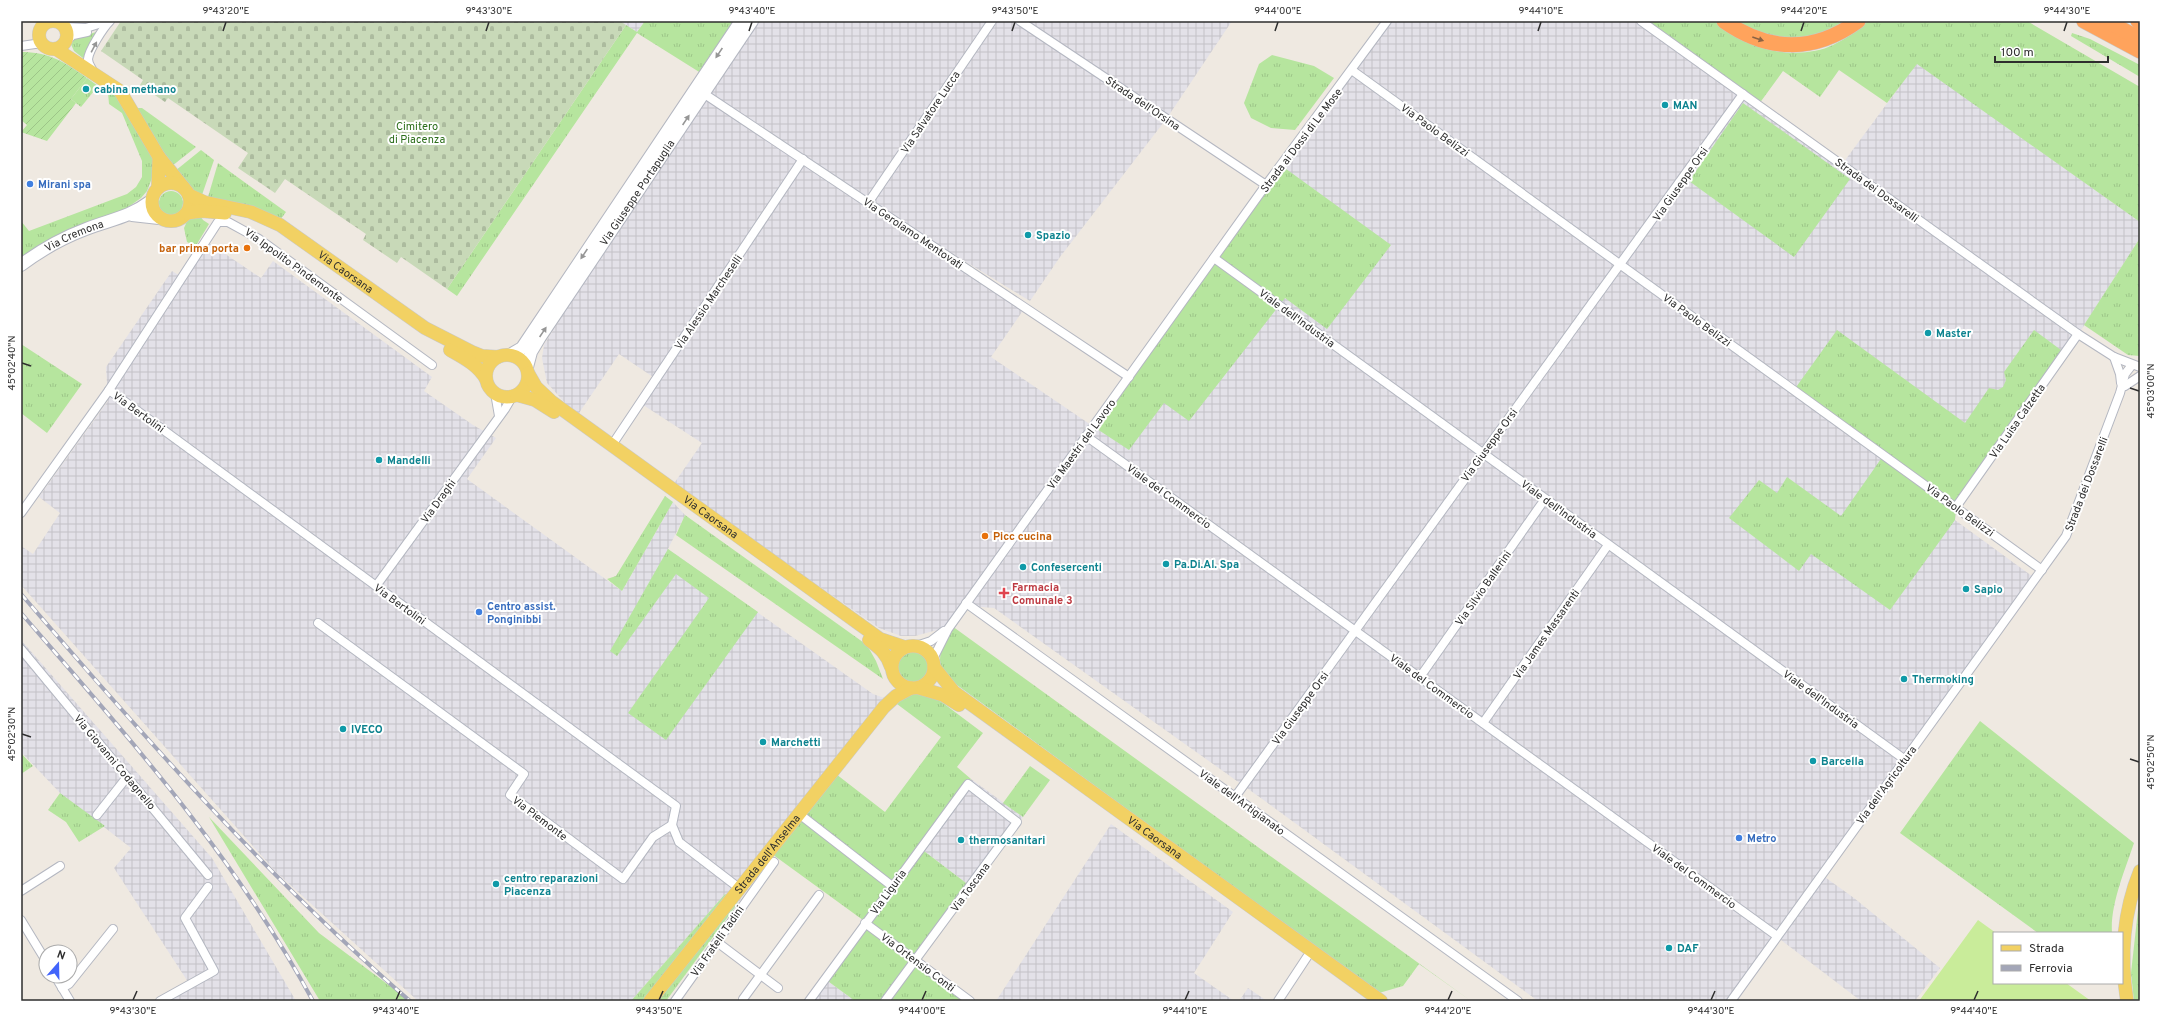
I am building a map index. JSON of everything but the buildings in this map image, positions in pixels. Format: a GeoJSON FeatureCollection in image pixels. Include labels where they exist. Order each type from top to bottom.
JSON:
{"type":"FeatureCollection","features":[{"type":"Feature","properties":{"kind":"highway"},"geometry":{"type":"LineString","coordinates":[[1724,21],[1746,34],[1760,40],[1790,45],[1829,38],[1858,21]]}},
{"type":"Feature","properties":{"kind":"highway"},"geometry":{"type":"LineString","coordinates":[[2084,21],[2140,51]]}},
{"type":"Feature","properties":{"kind":"highway"},"geometry":{"type":"LineString","coordinates":[[2107,21],[2140,39]]}},
{"type":"Feature","properties":{"kind":"main road","name":"Via Giuseppe Portapuglia"},"geometry":{"type":"LineString","coordinates":[[528,370],[530,352],[700,91],[741,21]]}},
{"type":"Feature","properties":{"kind":"main road","name":"Via Giuseppe Portapuglia"},"geometry":{"type":"LineString","coordinates":[[504,356],[522,348],[700,91],[752,21]]}},
{"type":"Feature","properties":{"kind":"main road"},"geometry":{"type":"LineString","coordinates":[[38,22],[57,22],[65,27],[67,36],[62,45],[47,48],[41,41],[38,22]]}},
{"type":"Feature","properties":{"kind":"main road"},"geometry":{"type":"LineString","coordinates":[[62,45],[85,67],[120,91],[159,157],[186,191],[190,201],[187,213],[178,221],[171,222],[159,218],[132,215]]}},
{"type":"Feature","properties":{"kind":"main road"},"geometry":{"type":"LineString","coordinates":[[132,215],[151,201],[158,188],[160,170],[159,157]]}},
{"type":"Feature","properties":{"kind":"main road"},"geometry":{"type":"LineString","coordinates":[[158,188],[168,183],[179,184],[186,191]]}},
{"type":"Feature","properties":{"kind":"main road","name":"Via Caorsana"},"geometry":{"type":"LineString","coordinates":[[186,191],[204,202],[251,212],[280,225],[425,328],[482,356],[504,356]]}},
{"type":"Feature","properties":{"kind":"main road"},"geometry":{"type":"LineString","coordinates":[[151,201],[152,207],[159,218]]}},
{"type":"Feature","properties":{"kind":"main road","name":"Via Caorsana"},"geometry":{"type":"LineString","coordinates":[[187,213],[202,211],[225,213],[251,220],[276,231],[422,336],[472,363],[482,372],[486,379]]}},
{"type":"Feature","properties":{"kind":"main road","name":"Via Cremona"},"geometry":{"type":"LineString","coordinates":[[21,265],[39,252],[64,238],[87,228],[132,215]]}},
{"type":"Feature","properties":{"kind":"main road"},"geometry":{"type":"LineString","coordinates":[[504,356],[517,357],[528,370],[526,386],[515,396],[500,396],[495,394],[486,379],[488,366],[504,356]]}},
{"type":"Feature","properties":{"kind":"main road","name":"Via Caorsana"},"geometry":{"type":"LineString","coordinates":[[528,370],[536,386],[552,402],[880,639],[910,646]]}},
{"type":"Feature","properties":{"kind":"main road","name":"Via Caorsana"},"geometry":{"type":"LineString","coordinates":[[515,396],[535,400],[558,415],[839,618],[882,650],[888,657],[893,672]]}},
{"type":"Feature","properties":{"kind":"main road"},"geometry":{"type":"LineString","coordinates":[[910,646],[923,648],[933,663],[930,680],[915,688],[904,687],[893,672],[894,655],[910,646]]}},
{"type":"Feature","properties":{"kind":"main road","name":"Via Caorsana"},"geometry":{"type":"LineString","coordinates":[[933,663],[954,692],[1381,1001]]}},
{"type":"Feature","properties":{"kind":"main road","name":"Strada dell'Anselma"},"geometry":{"type":"LineString","coordinates":[[884,707],[893,672]]}},
{"type":"Feature","properties":{"kind":"main road","name":"Via Caorsana"},"geometry":{"type":"LineString","coordinates":[[915,688],[943,695],[959,705],[1367,1001]]}},
{"type":"Feature","properties":{"kind":"main road","name":"Strada dell'Anselma"},"geometry":{"type":"LineString","coordinates":[[650,1001],[798,813],[884,707],[896,696],[915,688]]}},
{"type":"Feature","properties":{"kind":"main road"},"geometry":{"type":"LineString","coordinates":[[2127,1001],[2123,966],[2124,936],[2130,899],[2140,871]]}},
{"type":"Feature","properties":{"kind":"street","name":"Via Salvatore Lucca"},"geometry":{"type":"LineString","coordinates":[[868,203],[992,21]]}},
{"type":"Feature","properties":{"kind":"street","name":"Strada dell'Orsina"},"geometry":{"type":"LineString","coordinates":[[1020,21],[1266,185]]}},
{"type":"Feature","properties":{"kind":"street","name":"Strada ai Dossi di Le Mose"},"geometry":{"type":"LineString","coordinates":[[1214,258],[1266,185],[1388,21]]}},
{"type":"Feature","properties":{"kind":"street","name":"Strada dei Dossarelli"},"geometry":{"type":"LineString","coordinates":[[1641,21],[2078,334],[2114,357],[2136,366],[2122,388],[2066,536],[2042,570]]}},
{"type":"Feature","properties":{"kind":"street"},"geometry":{"type":"LineString","coordinates":[[65,27],[78,29],[107,23]]}},
{"type":"Feature","properties":{"kind":"street"},"geometry":{"type":"LineString","coordinates":[[62,45],[73,35],[107,23]]}},
{"type":"Feature","properties":{"kind":"street"},"geometry":{"type":"LineString","coordinates":[[96,75],[88,59],[107,23]]}},
{"type":"Feature","properties":{"kind":"street"},"geometry":{"type":"LineString","coordinates":[[21,46],[41,41]]}},
{"type":"Feature","properties":{"kind":"street","name":"Via Paolo Belizzi"},"geometry":{"type":"LineString","coordinates":[[1352,71],[2042,570]]}},
{"type":"Feature","properties":{"kind":"street","name":"Via Gerolamo Mentovati"},"geometry":{"type":"LineString","coordinates":[[700,91],[1129,377]]}},
{"type":"Feature","properties":{"kind":"street","name":"Via Giuseppe Orsi"},"geometry":{"type":"LineString","coordinates":[[1235,797],[1621,266],[1743,94]]}},
{"type":"Feature","properties":{"kind":"street","name":"Via Alessio Marcheselli"},"geometry":{"type":"LineString","coordinates":[[612,445],[803,160]]}},
{"type":"Feature","properties":{"kind":"street","name":"Via Ippolito Pindemonte"},"geometry":{"type":"LineString","coordinates":[[109,390],[218,222],[228,222],[259,239],[432,365]]}},
{"type":"Feature","properties":{"kind":"street","name":"Via Maestri del Lavoro"},"geometry":{"type":"LineString","coordinates":[[933,663],[948,629],[966,603],[1214,258]]}},
{"type":"Feature","properties":{"kind":"street","name":"Viale dell'Industria"},"geometry":{"type":"LineString","coordinates":[[1214,258],[1904,760]]}},
{"type":"Feature","properties":{"kind":"street","name":"Via Luisa Calzetta"},"geometry":{"type":"LineString","coordinates":[[1956,507],[2078,334]]}},
{"type":"Feature","properties":{"kind":"street"},"geometry":{"type":"LineString","coordinates":[[2114,357],[2120,374],[2122,388],[2140,376]]}},
{"type":"Feature","properties":{"kind":"street"},"geometry":{"type":"LineString","coordinates":[[21,513],[109,390]]}},
{"type":"Feature","properties":{"kind":"street","name":"Via Bertolini"},"geometry":{"type":"LineString","coordinates":[[109,390],[676,806],[672,825]]}},
{"type":"Feature","properties":{"kind":"street"},"geometry":{"type":"LineString","coordinates":[[495,394],[500,416]]}},
{"type":"Feature","properties":{"kind":"street","name":"Via Draghi"},"geometry":{"type":"LineString","coordinates":[[376,586],[515,396]]}},
{"type":"Feature","properties":{"kind":"street","name":"Viale del Commercio"},"geometry":{"type":"LineString","coordinates":[[1086,436],[1777,936]]}},
{"type":"Feature","properties":{"kind":"street","name":"Via Silvio Ballerini"},"geometry":{"type":"LineString","coordinates":[[1420,678],[1545,499]]}},
{"type":"Feature","properties":{"kind":"street","name":"Via James Massarenti"},"geometry":{"type":"LineString","coordinates":[[1483,723],[1608,545]]}},
{"type":"Feature","properties":{"kind":"street","name":"Via dell'Agricoltura"},"geometry":{"type":"LineString","coordinates":[[1730,1001],[2042,570]]}},
{"type":"Feature","properties":{"kind":"street","name":"Viale dell'Artigianato"},"geometry":{"type":"LineString","coordinates":[[966,603],[1518,1001]]}},
{"type":"Feature","properties":{"kind":"street","name":"Via Piemonte"},"geometry":{"type":"LineString","coordinates":[[318,623],[524,774],[510,795],[623,879],[653,837],[672,825]]}},
{"type":"Feature","properties":{"kind":"street","name":"Via Maestri del Lavoro"},"geometry":{"type":"LineString","coordinates":[[910,646],[930,641],[948,629]]}},
{"type":"Feature","properties":{"kind":"street","name":"Via Giovanni Codagnello"},"geometry":{"type":"LineString","coordinates":[[21,649],[208,875]]}},
{"type":"Feature","properties":{"kind":"street"},"geometry":{"type":"LineString","coordinates":[[97,815],[127,776]]}},
{"type":"Feature","properties":{"kind":"street","name":"Via Liguria"},"geometry":{"type":"LineString","coordinates":[[809,1001],[968,784]]}},
{"type":"Feature","properties":{"kind":"street","name":"Via Toscana"},"geometry":{"type":"LineString","coordinates":[[886,1001],[1017,822],[968,784]]}},
{"type":"Feature","properties":{"kind":"street"},"geometry":{"type":"LineString","coordinates":[[798,813],[892,886]]}},
{"type":"Feature","properties":{"kind":"street"},"geometry":{"type":"LineString","coordinates":[[672,825],[679,842],[739,888]]}},
{"type":"Feature","properties":{"kind":"street","name":"Via Fratelli Tadini"},"geometry":{"type":"LineString","coordinates":[[675,1001],[774,862]]}},
{"type":"Feature","properties":{"kind":"street"},"geometry":{"type":"LineString","coordinates":[[21,891],[60,866]]}},
{"type":"Feature","properties":{"kind":"street"},"geometry":{"type":"LineString","coordinates":[[160,1001],[214,971],[185,918],[208,887]]}},
{"type":"Feature","properties":{"kind":"street"},"geometry":{"type":"LineString","coordinates":[[743,999],[818,895]]}},
{"type":"Feature","properties":{"kind":"street"},"geometry":{"type":"LineString","coordinates":[[21,920],[38,948]]}},
{"type":"Feature","properties":{"kind":"street","name":"Via Ortensio Conti"},"geometry":{"type":"LineString","coordinates":[[865,923],[970,1001]]}},
{"type":"Feature","properties":{"kind":"street"},"geometry":{"type":"LineString","coordinates":[[62,988],[68,984],[113,929]]}},
{"type":"Feature","properties":{"kind":"street"},"geometry":{"type":"LineString","coordinates":[[717,942],[778,988]]}},
{"type":"Feature","properties":{"kind":"street"},"geometry":{"type":"LineString","coordinates":[[1278,1001],[1307,957]]}},
{"type":"Feature","properties":{"kind":"street"},"geometry":{"type":"LineString","coordinates":[[60,984],[70,1001]]}},
{"type":"Feature","properties":{"kind":"shaded area"},"geometry":{"type":"Polygon","coordinates":[[[620,21],[645,21],[637,32],[620,21]]]}},
{"type":"Feature","properties":{"kind":"shaded area"},"geometry":{"type":"Polygon","coordinates":[[[745,21],[1232,21],[1167,118],[1060,257],[1030,301],[868,202],[1024,309],[991,357],[1094,427],[1385,21],[1642,21],[1843,163],[1917,63],[2140,222],[2140,238],[2078,335],[1956,507],[1955,520],[2036,579],[1822,875],[1854,898],[1940,968],[1915,1001],[1861,1001],[1777,937],[1730,1001],[1538,1001],[1265,801],[994,608],[968,606],[952,626],[915,636],[901,636],[879,628],[673,485],[702,443],[640,403],[656,379],[619,354],[577,416],[547,383],[542,358],[544,345],[745,21]]]}},
{"type":"Feature","properties":{"kind":"shaded area"},"geometry":{"type":"Polygon","coordinates":[[[206,241],[261,278],[273,261],[432,377],[424,391],[473,425],[496,438],[467,479],[622,591],[673,502],[685,515],[668,549],[873,694],[893,701],[772,854],[738,903],[725,894],[631,1001],[418,1001],[276,872],[21,585],[21,546],[33,554],[60,513],[39,497],[108,401],[106,367],[172,271],[182,277],[206,241]]]}},
{"type":"Feature","properties":{"kind":"shaded area"},"geometry":{"type":"Polygon","coordinates":[[[21,640],[212,858],[296,1001],[164,1001],[190,985],[114,868],[131,848],[60,793],[21,752],[21,640]]]}},
{"type":"Feature","properties":{"kind":"shaded area"},"geometry":{"type":"Polygon","coordinates":[[[971,779],[1023,817],[970,886],[920,848],[971,779]]]}},
{"type":"Feature","properties":{"kind":"shaded area"},"geometry":{"type":"Polygon","coordinates":[[[1111,824],[1233,912],[1194,973],[1234,1001],[996,1001],[1111,824]]]}},
{"type":"Feature","properties":{"kind":"shaded area"},"geometry":{"type":"Polygon","coordinates":[[[825,979],[855,1001],[809,1001],[825,979]]]}},
{"type":"Feature","properties":{"kind":"shaded area"},"geometry":{"type":"Polygon","coordinates":[[[1248,988],[1267,1001],[1239,1001],[1248,988]]]}},
{"type":"Feature","properties":{"kind":"green space","name":"Cimitero di Piacenza"},"geometry":{"type":"Polygon","coordinates":[[[121,21],[620,21],[626,25],[447,289],[401,257],[397,263],[363,240],[366,234],[285,179],[275,193],[238,168],[248,153],[168,98],[165,102],[140,85],[143,80],[101,51],[121,21]]]}},
{"type":"Feature","properties":{"kind":"green space"},"geometry":{"type":"Polygon","coordinates":[[[645,21],[740,21],[704,75],[637,33],[457,296],[447,289],[626,25],[637,32],[645,21]]]}},
{"type":"Feature","properties":{"kind":"green space"},"geometry":{"type":"Polygon","coordinates":[[[1639,21],[1713,21],[1756,46],[1778,51],[1801,52],[1823,49],[1833,45],[1856,31],[1868,21],[2027,21],[2140,87],[2140,222],[1917,64],[1887,103],[1839,70],[1820,97],[1783,71],[1759,104],[1639,21]]]}},
{"type":"Feature","properties":{"kind":"green space"},"geometry":{"type":"Polygon","coordinates":[[[1732,21],[1852,21],[1819,38],[1773,39],[1732,21]]]}},
{"type":"Feature","properties":{"kind":"green space"},"geometry":{"type":"Polygon","coordinates":[[[100,31],[83,58],[74,51],[70,42],[75,38],[100,31]]]}},
{"type":"Feature","properties":{"kind":"green space"},"geometry":{"type":"Polygon","coordinates":[[[2072,33],[2090,39],[2140,65],[2140,77],[2071,36],[2072,33]]]}},
{"type":"Feature","properties":{"kind":"green space"},"geometry":{"type":"Polygon","coordinates":[[[21,52],[31,52],[56,59],[87,78],[71,99],[76,103],[47,141],[21,132],[27,125],[21,120],[21,52]]]}},
{"type":"Feature","properties":{"kind":"green space"},"geometry":{"type":"Polygon","coordinates":[[[1272,55],[1314,66],[1334,78],[1295,130],[1271,128],[1251,118],[1244,103],[1259,64],[1272,55]]]}},
{"type":"Feature","properties":{"kind":"green space"},"geometry":{"type":"Polygon","coordinates":[[[87,78],[98,86],[81,107],[71,99],[87,78]]]}},
{"type":"Feature","properties":{"kind":"green space"},"geometry":{"type":"Polygon","coordinates":[[[109,90],[116,96],[154,160],[152,178],[147,191],[141,198],[124,210],[69,229],[21,257],[21,221],[29,231],[127,194],[136,187],[142,177],[142,161],[122,113],[109,104],[109,90]]]}},
{"type":"Feature","properties":{"kind":"green space"},"geometry":{"type":"Polygon","coordinates":[[[1743,103],[1850,179],[1794,257],[1689,181],[1743,103]]]}},
{"type":"Feature","properties":{"kind":"green space"},"geometry":{"type":"Polygon","coordinates":[[[137,108],[142,108],[196,147],[172,166],[137,108]]]}},
{"type":"Feature","properties":{"kind":"green space"},"geometry":{"type":"Polygon","coordinates":[[[201,150],[214,160],[202,195],[187,186],[175,171],[201,150]]]}},
{"type":"Feature","properties":{"kind":"green space"},"geometry":{"type":"Polygon","coordinates":[[[218,163],[286,212],[280,220],[208,197],[218,163]]]}},
{"type":"Feature","properties":{"kind":"green space"},"geometry":{"type":"Polygon","coordinates":[[[1282,166],[1391,245],[1327,329],[1285,298],[1189,421],[1164,403],[1129,450],[1094,427],[1282,166]]]}},
{"type":"Feature","properties":{"kind":"green space"},"geometry":{"type":"Polygon","coordinates":[[[171,191],[176,192],[182,198],[182,208],[176,214],[171,215],[166,214],[160,208],[159,203],[160,198],[166,192],[171,191]]]}},
{"type":"Feature","properties":{"kind":"green space"},"geometry":{"type":"Polygon","coordinates":[[[199,214],[203,220],[209,224],[197,244],[193,245],[187,242],[184,228],[189,217],[199,214]]]}},
{"type":"Feature","properties":{"kind":"green space"},"geometry":{"type":"Polygon","coordinates":[[[2140,238],[2140,356],[2128,355],[2084,325],[2140,238]]]}},
{"type":"Feature","properties":{"kind":"green space"},"geometry":{"type":"Polygon","coordinates":[[[1837,330],[1965,423],[1989,388],[1998,390],[2003,387],[2006,380],[2004,372],[2034,330],[2065,353],[1956,507],[1955,520],[1890,610],[1811,554],[1799,571],[1729,518],[1759,480],[1777,493],[1787,477],[1841,516],[1883,456],[1794,390],[1837,330]]]}},
{"type":"Feature","properties":{"kind":"green space"},"geometry":{"type":"Polygon","coordinates":[[[21,344],[82,384],[47,433],[21,413],[21,344]]]}},
{"type":"Feature","properties":{"kind":"green space"},"geometry":{"type":"Polygon","coordinates":[[[665,496],[673,502],[622,591],[607,579],[616,576],[665,496]]]}},
{"type":"Feature","properties":{"kind":"green space"},"geometry":{"type":"Polygon","coordinates":[[[685,515],[867,645],[876,661],[883,679],[676,535],[685,515]]]}},
{"type":"Feature","properties":{"kind":"green space"},"geometry":{"type":"Polygon","coordinates":[[[668,549],[758,612],[666,740],[628,713],[709,598],[676,574],[617,656],[610,651],[668,549]]]}},
{"type":"Feature","properties":{"kind":"green space"},"geometry":{"type":"Polygon","coordinates":[[[952,626],[1471,1001],[1419,964],[1403,986],[1379,993],[946,677],[940,664],[940,658],[943,645],[952,626]]]}},
{"type":"Feature","properties":{"kind":"green space"},"geometry":{"type":"Polygon","coordinates":[[[909,648],[917,648],[929,657],[932,667],[929,677],[923,683],[917,686],[909,686],[897,677],[894,671],[894,663],[903,651],[909,648]]]}},
{"type":"Feature","properties":{"kind":"green space"},"geometry":{"type":"Polygon","coordinates":[[[916,692],[935,697],[983,733],[957,767],[971,779],[920,848],[970,886],[916,961],[969,1001],[855,1001],[825,979],[867,923],[772,854],[836,774],[885,812],[941,737],[893,701],[916,692]]]}},
{"type":"Feature","properties":{"kind":"green space"},"geometry":{"type":"Polygon","coordinates":[[[1980,721],[2134,843],[2113,911],[2112,932],[2037,932],[1900,833],[1980,721]]]}},
{"type":"Feature","properties":{"kind":"green space"},"geometry":{"type":"Polygon","coordinates":[[[21,753],[33,766],[21,774],[21,753]]]}},
{"type":"Feature","properties":{"kind":"green space"},"geometry":{"type":"Polygon","coordinates":[[[1030,766],[1050,780],[1023,817],[1003,803],[1030,766]]]}},
{"type":"Feature","properties":{"kind":"green space"},"geometry":{"type":"Polygon","coordinates":[[[60,793],[105,826],[79,842],[66,822],[48,810],[60,793]]]}},
{"type":"Feature","properties":{"kind":"green space"},"geometry":{"type":"Polygon","coordinates":[[[209,817],[319,933],[410,1001],[320,1001],[209,817]]]}},
{"type":"Feature","properties":{"kind":"green space"},"geometry":{"type":"Polygon","coordinates":[[[2140,892],[2140,1001],[2134,1001],[2131,973],[2140,892]]]}},
{"type":"Feature","properties":{"kind":"green space"},"geometry":{"type":"Polygon","coordinates":[[[725,894],[738,903],[666,1001],[631,1001],[725,894]]]}},
{"type":"Feature","properties":{"kind":"green space"},"geometry":{"type":"Polygon","coordinates":[[[1978,920],[1995,932],[1993,932],[1993,984],[2067,984],[2091,1001],[1919,1001],[1978,920]]]}},
{"type":"Feature","properties":{"kind":"railway"},"geometry":{"type":"LineString","coordinates":[[21,594],[113,700],[208,805],[306,905],[410,1001]]}},
{"type":"Feature","properties":{"kind":"railway"},"geometry":{"type":"LineString","coordinates":[[21,613],[140,752],[178,799],[249,896],[313,1001]]}},
{"type":"Feature","properties":{"kind":"place","name":"cabina methano"},"geometry":{"type":"Point","coordinates":[86,89]}},
{"type":"Feature","properties":{"kind":"place","name":"MAN"},"geometry":{"type":"Point","coordinates":[1665,105]}},
{"type":"Feature","properties":{"kind":"place","name":"Mirani spa"},"geometry":{"type":"Point","coordinates":[30,184]}},
{"type":"Feature","properties":{"kind":"place","name":"Spazio"},"geometry":{"type":"Point","coordinates":[1028,235]}},
{"type":"Feature","properties":{"kind":"place","name":"bar prima porta"},"geometry":{"type":"Point","coordinates":[247,248]}},
{"type":"Feature","properties":{"kind":"place","name":"Master"},"geometry":{"type":"Point","coordinates":[1928,333]}},
{"type":"Feature","properties":{"kind":"place","name":"Mandelli"},"geometry":{"type":"Point","coordinates":[379,460]}},
{"type":"Feature","properties":{"kind":"place","name":"Picc cucina"},"geometry":{"type":"Point","coordinates":[985,536]}},
{"type":"Feature","properties":{"kind":"place","name":"Pa.Di.Al. Spa"},"geometry":{"type":"Point","coordinates":[1166,564]}},
{"type":"Feature","properties":{"kind":"place","name":"Confesercenti"},"geometry":{"type":"Point","coordinates":[1023,567]}},
{"type":"Feature","properties":{"kind":"place","name":"Sapio"},"geometry":{"type":"Point","coordinates":[1966,589]}},
{"type":"Feature","properties":{"kind":"place","name":"Farmacia Comunale 3"},"geometry":{"type":"Point","coordinates":[1004,593]}},
{"type":"Feature","properties":{"kind":"place","name":"Centro assist. Ponginibbi"},"geometry":{"type":"Point","coordinates":[479,612]}},
{"type":"Feature","properties":{"kind":"place","name":"Thermoking"},"geometry":{"type":"Point","coordinates":[1904,679]}},
{"type":"Feature","properties":{"kind":"place","name":"IVECO"},"geometry":{"type":"Point","coordinates":[343,729]}},
{"type":"Feature","properties":{"kind":"place","name":"Marchetti"},"geometry":{"type":"Point","coordinates":[763,742]}},
{"type":"Feature","properties":{"kind":"place","name":"Barcella"},"geometry":{"type":"Point","coordinates":[1813,761]}},
{"type":"Feature","properties":{"kind":"place","name":"Metro"},"geometry":{"type":"Point","coordinates":[1739,838]}},
{"type":"Feature","properties":{"kind":"place","name":"thermosanitari"},"geometry":{"type":"Point","coordinates":[961,840]}},
{"type":"Feature","properties":{"kind":"place","name":"centro reparazioni Piacenza"},"geometry":{"type":"Point","coordinates":[496,884]}},
{"type":"Feature","properties":{"kind":"place","name":"DAF"},"geometry":{"type":"Point","coordinates":[1669,948]}}]}
